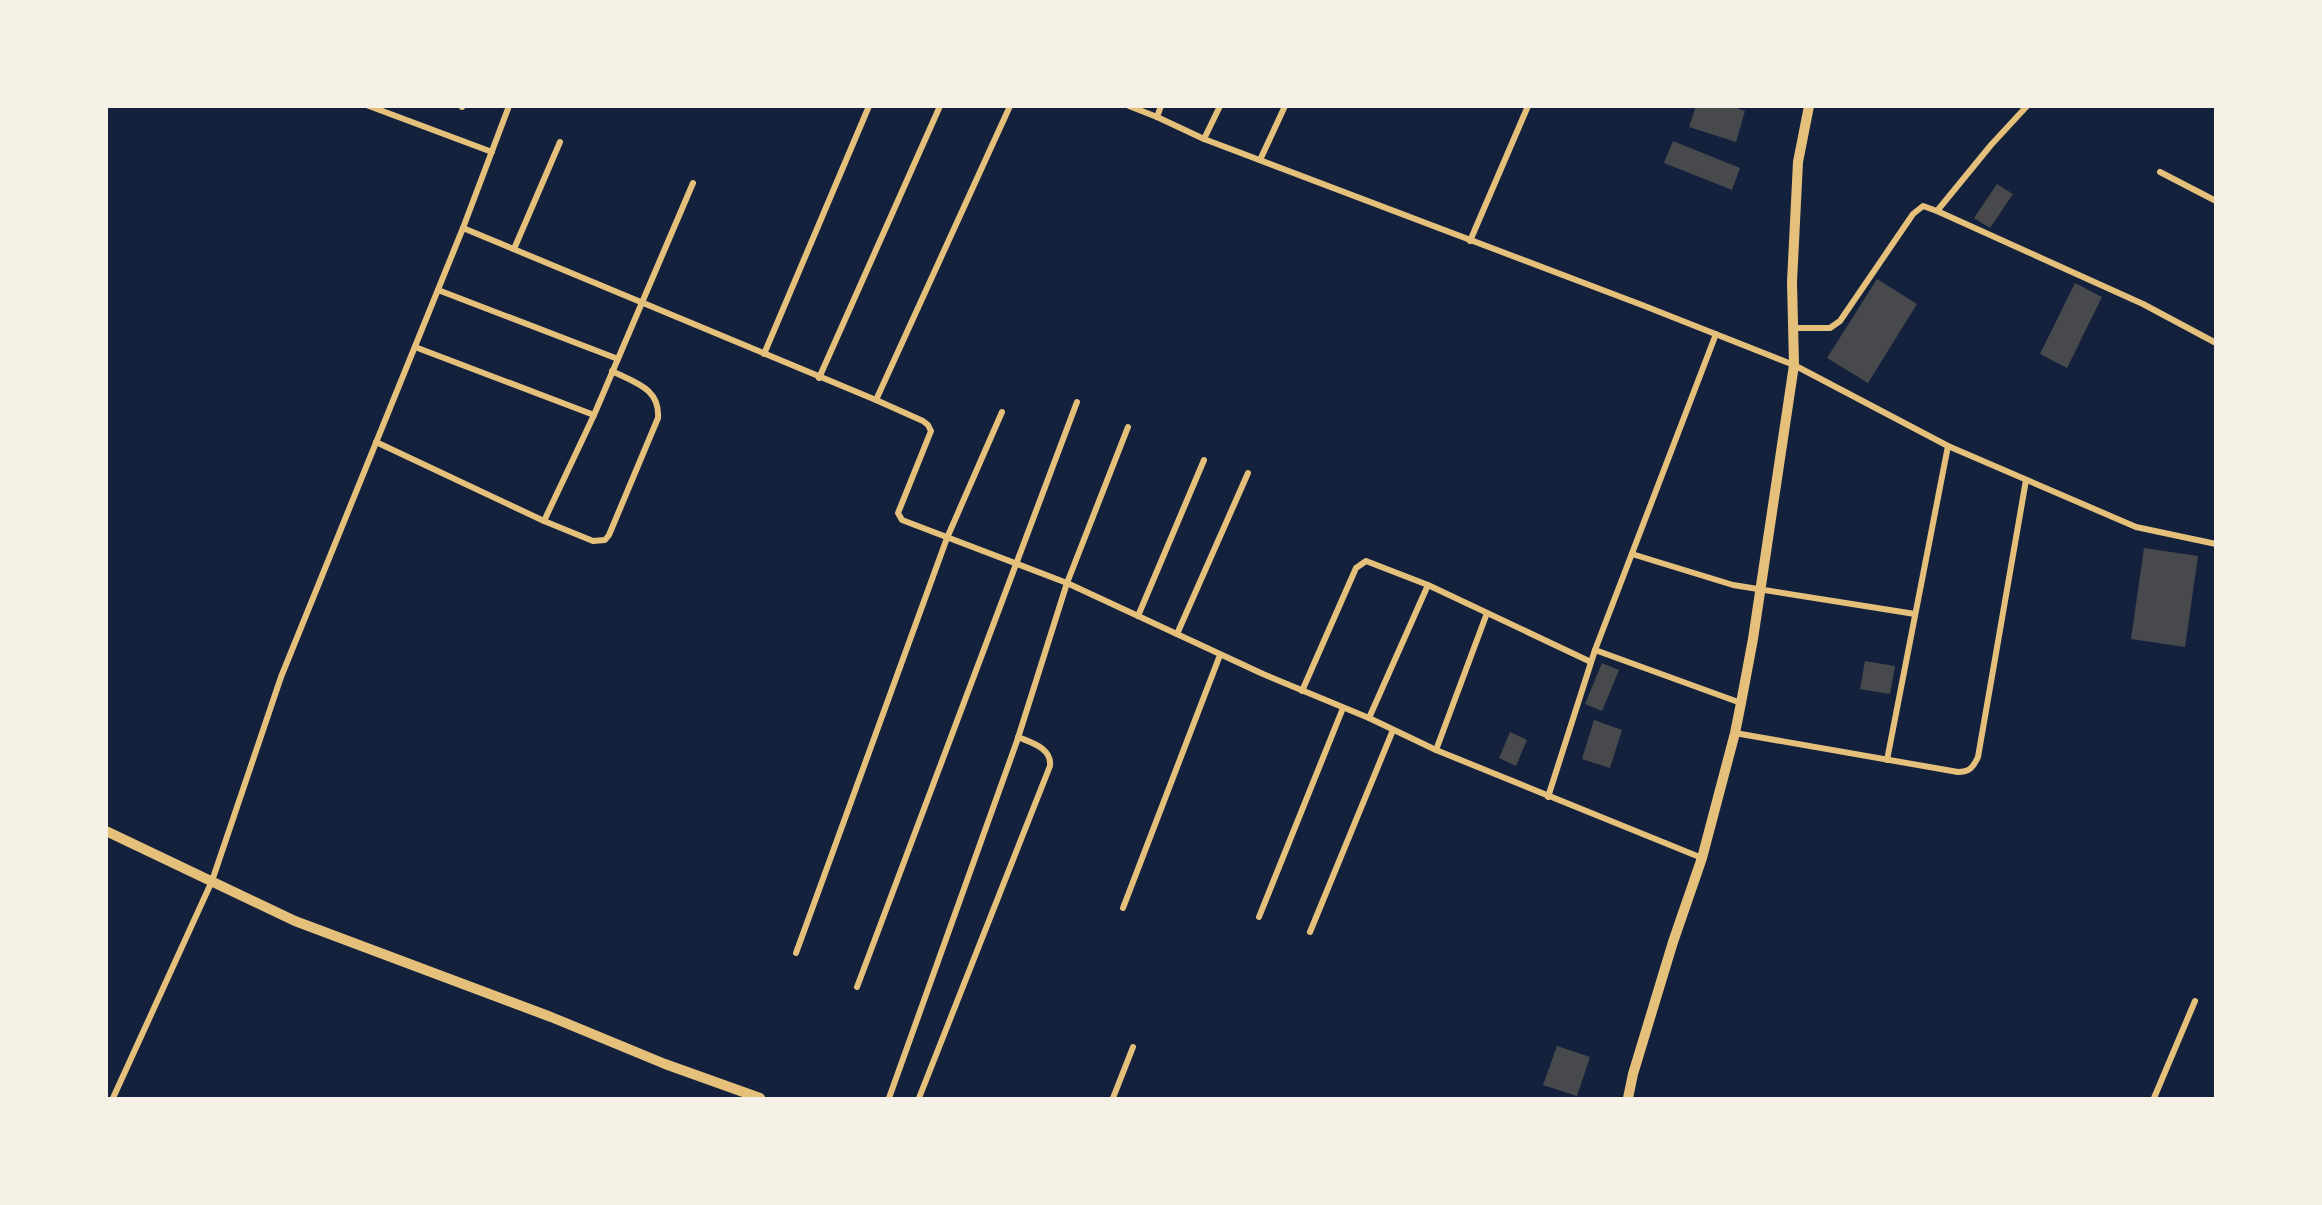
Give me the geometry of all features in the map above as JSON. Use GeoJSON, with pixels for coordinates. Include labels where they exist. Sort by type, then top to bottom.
{"type":"FeatureCollection","features":[{"type":"Feature","properties":{"kind":"street"},"geometry":{"type":"LineString","coordinates":[[369,106],[492,152]]}},
{"type":"Feature","properties":{"kind":"street"},"geometry":{"type":"LineString","coordinates":[[113,1098],[212,881],[281,677],[463,228],[509,106]]}},
{"type":"Feature","properties":{"kind":"street"},"geometry":{"type":"LineString","coordinates":[[764,354],[869,106]]}},
{"type":"Feature","properties":{"kind":"street"},"geometry":{"type":"LineString","coordinates":[[819,378],[940,106]]}},
{"type":"Feature","properties":{"kind":"street"},"geometry":{"type":"LineString","coordinates":[[876,400],[1010,106]]}},
{"type":"Feature","properties":{"kind":"street"},"geometry":{"type":"LineString","coordinates":[[1129,106],[1204,139],[1794,365],[1948,446],[2136,527],[2216,544]]}},
{"type":"Feature","properties":{"kind":"street"},"geometry":{"type":"LineString","coordinates":[[1157,117],[1161,106]]}},
{"type":"Feature","properties":{"kind":"street"},"geometry":{"type":"LineString","coordinates":[[1204,139],[1220,106]]}},
{"type":"Feature","properties":{"kind":"street"},"geometry":{"type":"LineString","coordinates":[[1260,160],[1285,106]]}},
{"type":"Feature","properties":{"kind":"street"},"geometry":{"type":"LineString","coordinates":[[1470,241],[1528,106]]}},
{"type":"Feature","properties":{"kind":"street"},"geometry":{"type":"LineString","coordinates":[[1628,1098],[1670,953],[1702,858],[1741,703],[1794,365],[1792,282],[1798,162],[1809,106]]}},
{"type":"Feature","properties":{"kind":"street"},"geometry":{"type":"LineString","coordinates":[[1936,211],[2027,106]]}},
{"type":"Feature","properties":{"kind":"street"},"geometry":{"type":"LineString","coordinates":[[514,249],[560,142]]}},
{"type":"Feature","properties":{"kind":"street"},"geometry":{"type":"LineString","coordinates":[[2160,172],[2216,201]]}},
{"type":"Feature","properties":{"kind":"street"},"geometry":{"type":"LineString","coordinates":[[544,522],[594,415],[693,183]]}},
{"type":"Feature","properties":{"kind":"street"},"geometry":{"type":"LineString","coordinates":[[1793,328],[1830,328],[1840,321],[1912,214],[1923,206],[2143,303],[2216,343]]}},
{"type":"Feature","properties":{"kind":"street"},"geometry":{"type":"LineString","coordinates":[[463,228],[876,400],[928,425],[931,431],[898,513],[902,520],[1067,583],[1220,655],[1369,718],[1436,750],[1702,858]]}},
{"type":"Feature","properties":{"kind":"street"},"geometry":{"type":"LineString","coordinates":[[438,290],[618,359]]}},
{"type":"Feature","properties":{"kind":"street"},"geometry":{"type":"LineString","coordinates":[[1548,797],[1595,650],[1716,334]]}},
{"type":"Feature","properties":{"kind":"street"},"geometry":{"type":"LineString","coordinates":[[415,347],[594,415]]}},
{"type":"Feature","properties":{"kind":"street"},"geometry":{"type":"LineString","coordinates":[[376,442],[544,522],[592,541],[606,540],[658,418],[659,408],[656,398],[648,390],[612,371]]}},
{"type":"Feature","properties":{"kind":"street"},"geometry":{"type":"LineString","coordinates":[[857,987],[1077,402]]}},
{"type":"Feature","properties":{"kind":"street"},"geometry":{"type":"LineString","coordinates":[[796,953],[947,538],[1002,412]]}},
{"type":"Feature","properties":{"kind":"street"},"geometry":{"type":"LineString","coordinates":[[889,1098],[1018,737],[1067,583],[1128,427]]}},
{"type":"Feature","properties":{"kind":"street"},"geometry":{"type":"LineString","coordinates":[[1887,760],[1948,446]]}},
{"type":"Feature","properties":{"kind":"street"},"geometry":{"type":"LineString","coordinates":[[1138,616],[1204,460]]}},
{"type":"Feature","properties":{"kind":"street"},"geometry":{"type":"LineString","coordinates":[[1177,634],[1248,473]]}},
{"type":"Feature","properties":{"kind":"street"},"geometry":{"type":"LineString","coordinates":[[1735,734],[1958,772],[1967,772],[1974,767],[1978,758],[2026,480]]}},
{"type":"Feature","properties":{"kind":"street"},"geometry":{"type":"LineString","coordinates":[[1632,554],[1733,585],[1915,614]]}},
{"type":"Feature","properties":{"kind":"street"},"geometry":{"type":"LineString","coordinates":[[1302,691],[1356,568],[1362,563],[1371,562],[1428,585],[1591,662]]}},
{"type":"Feature","properties":{"kind":"street"},"geometry":{"type":"LineString","coordinates":[[1369,718],[1428,585]]}},
{"type":"Feature","properties":{"kind":"street"},"geometry":{"type":"LineString","coordinates":[[1436,750],[1487,613]]}},
{"type":"Feature","properties":{"kind":"street"},"geometry":{"type":"LineString","coordinates":[[1595,650],[1741,703]]}},
{"type":"Feature","properties":{"kind":"street"},"geometry":{"type":"LineString","coordinates":[[1123,909],[1220,655]]}},
{"type":"Feature","properties":{"kind":"street"},"geometry":{"type":"LineString","coordinates":[[1258,917],[1343,708]]}},
{"type":"Feature","properties":{"kind":"street"},"geometry":{"type":"LineString","coordinates":[[1310,932],[1393,730]]}},
{"type":"Feature","properties":{"kind":"street"},"geometry":{"type":"LineString","coordinates":[[919,1098],[1050,766],[1049,754],[1043,748],[1018,737]]}},
{"type":"Feature","properties":{"kind":"street"},"geometry":{"type":"LineString","coordinates":[[106,831],[295,921],[551,1017],[665,1064],[760,1098]]}},
{"type":"Feature","properties":{"kind":"street"},"geometry":{"type":"LineString","coordinates":[[2154,1098],[2195,1001]]}},
{"type":"Feature","properties":{"kind":"street"},"geometry":{"type":"LineString","coordinates":[[1113,1098],[1133,1047]]}},
{"type":"Feature","properties":{"kind":"building"},"geometry":{"type":"Polygon","coordinates":[[[1696,106],[1731,106],[1745,111],[1736,142],[1689,127],[1696,106]]]}},
{"type":"Feature","properties":{"kind":"building"},"geometry":{"type":"Polygon","coordinates":[[[1673,141],[1740,168],[1732,190],[1664,163],[1673,141]]]}},
{"type":"Feature","properties":{"kind":"building"},"geometry":{"type":"Polygon","coordinates":[[[1997,184],[2013,194],[1990,228],[1974,218],[1997,184]]]}},
{"type":"Feature","properties":{"kind":"building"},"geometry":{"type":"Polygon","coordinates":[[[1877,279],[1917,304],[1868,383],[1827,358],[1877,279]]]}},
{"type":"Feature","properties":{"kind":"building"},"geometry":{"type":"Polygon","coordinates":[[[2075,283],[2102,297],[2067,368],[2040,354],[2075,283]]]}},
{"type":"Feature","properties":{"kind":"building"},"geometry":{"type":"Polygon","coordinates":[[[2144,548],[2198,556],[2185,647],[2131,639],[2144,548]]]}},
{"type":"Feature","properties":{"kind":"building"},"geometry":{"type":"Polygon","coordinates":[[[1865,661],[1895,666],[1890,694],[1860,689],[1865,661]]]}},
{"type":"Feature","properties":{"kind":"building"},"geometry":{"type":"Polygon","coordinates":[[[1602,663],[1619,670],[1602,711],[1585,704],[1602,663]]]}},
{"type":"Feature","properties":{"kind":"building"},"geometry":{"type":"Polygon","coordinates":[[[1594,720],[1622,730],[1610,768],[1582,759],[1594,720]]]}},
{"type":"Feature","properties":{"kind":"building"},"geometry":{"type":"Polygon","coordinates":[[[1510,732],[1527,740],[1516,766],[1499,758],[1510,732]]]}},
{"type":"Feature","properties":{"kind":"building"},"geometry":{"type":"Polygon","coordinates":[[[1557,1046],[1590,1057],[1577,1096],[1543,1085],[1557,1046]]]}}]}
